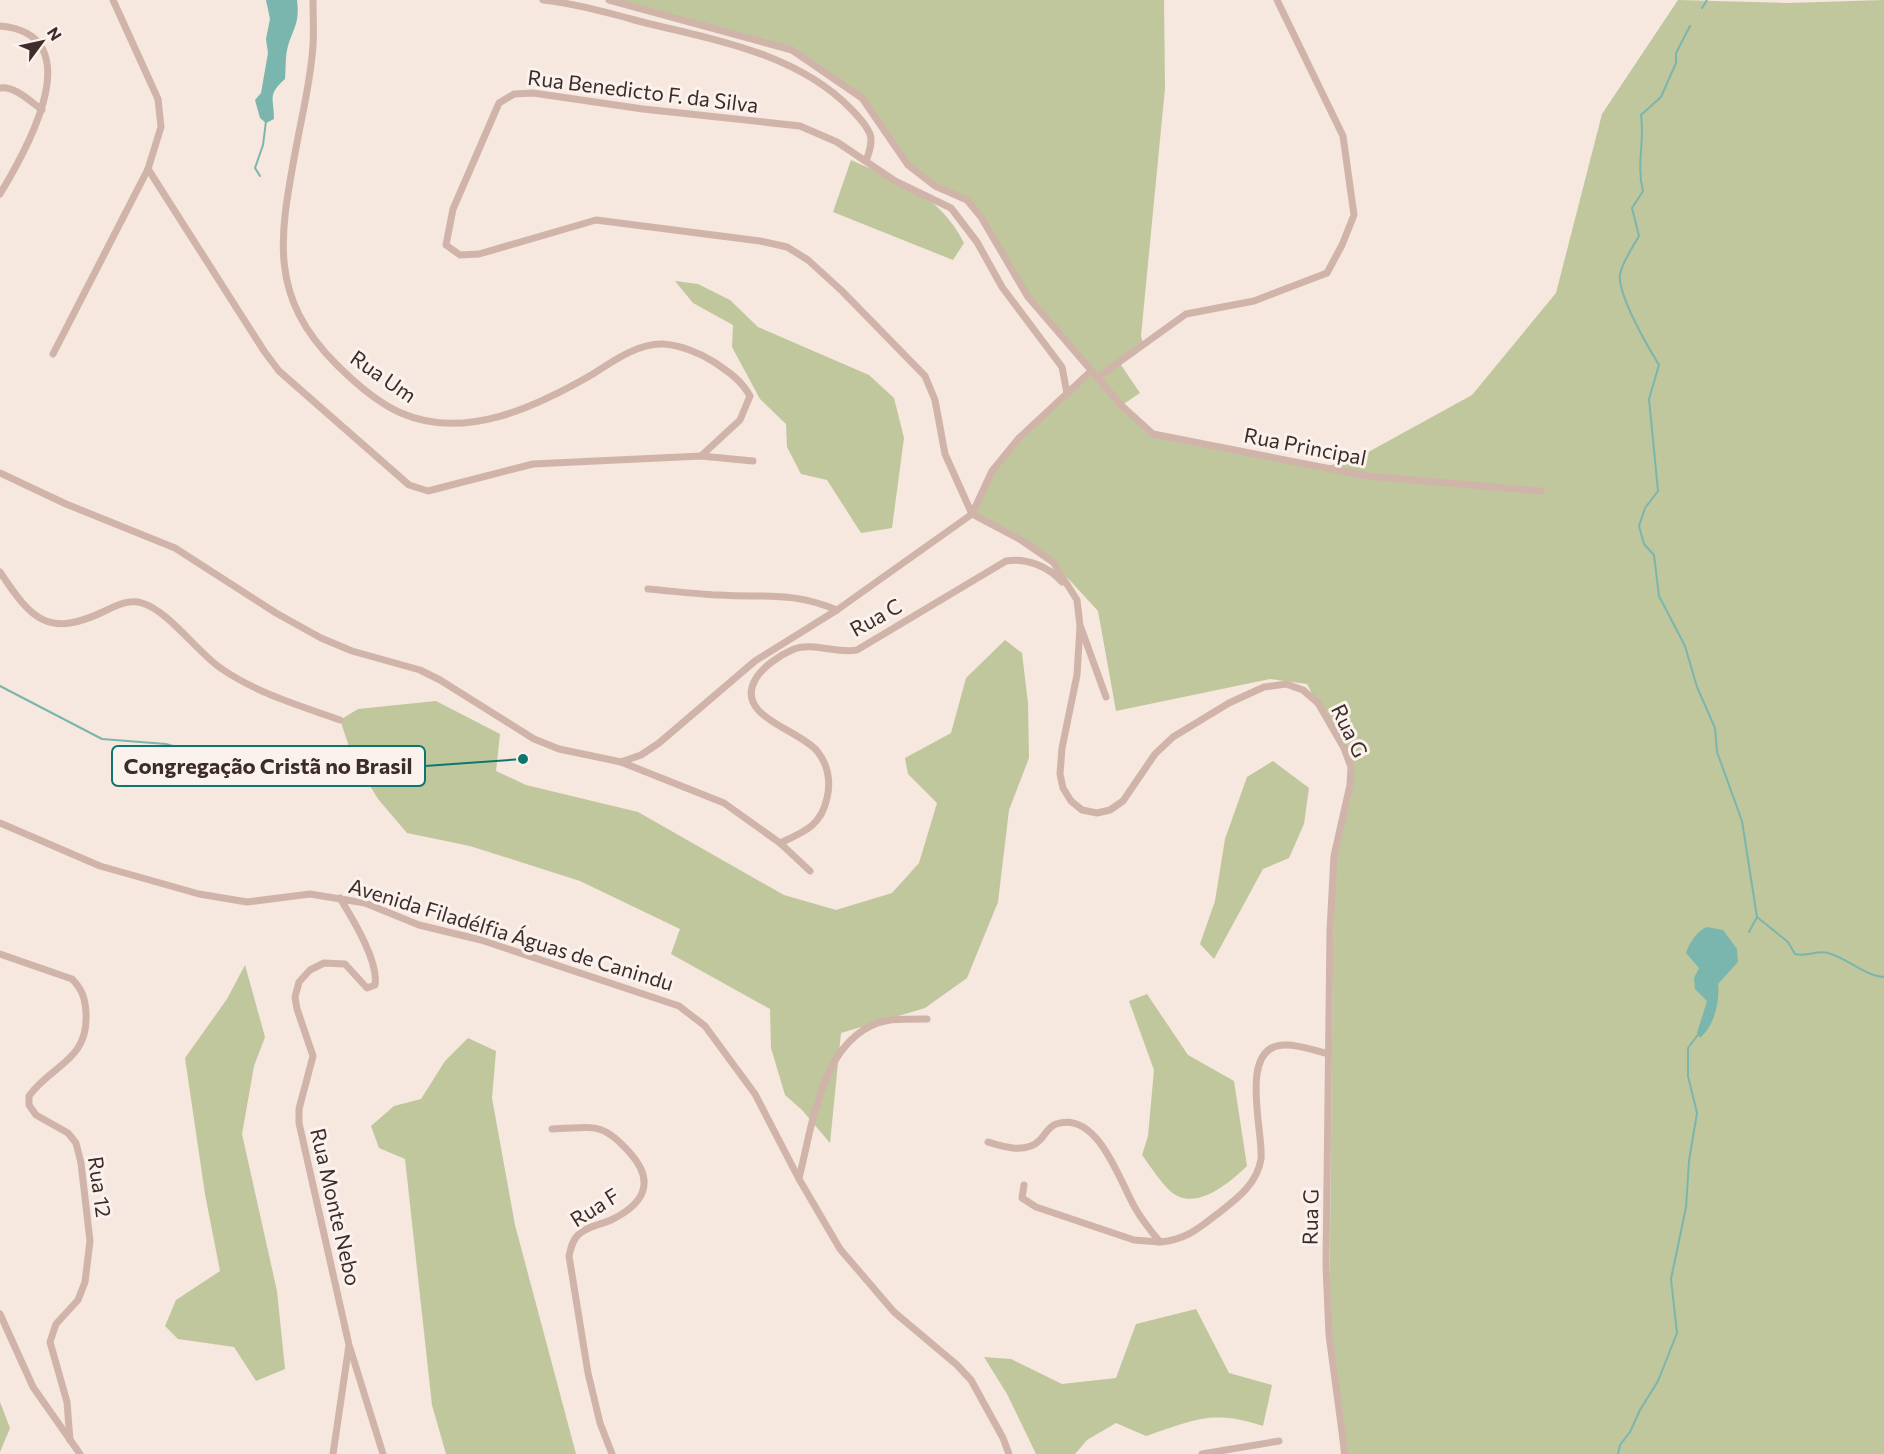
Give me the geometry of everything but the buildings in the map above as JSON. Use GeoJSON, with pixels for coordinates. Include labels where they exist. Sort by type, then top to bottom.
{"type":"FeatureCollection","features":[{"type":"Feature","properties":{"kind":"street"},"geometry":{"type":"LineString","coordinates":[[53,354],[148,169],[161,127],[158,99],[113,0]]}},
{"type":"Feature","properties":{"kind":"street","name":"Rua Um"},"geometry":{"type":"LineString","coordinates":[[314,0],[314,47],[284,205],[282,236],[283,267],[289,291],[322,350],[346,374],[398,412],[420,421],[464,425],[482,422],[536,403],[576,384],[629,352],[648,346],[663,344],[700,354],[743,384],[750,396],[740,420],[701,456]]}},
{"type":"Feature","properties":{"kind":"street"},"geometry":{"type":"LineString","coordinates":[[543,0],[593,9],[720,42],[765,55],[811,77],[838,96],[862,120],[871,135],[866,161]]}},
{"type":"Feature","properties":{"kind":"street","name":"Rua Principal"},"geometry":{"type":"LineString","coordinates":[[609,0],[792,50],[862,99],[908,165],[935,186],[967,200],[981,217],[1028,297],[1097,378],[1153,434],[1367,476],[1541,491]]}},
{"type":"Feature","properties":{"kind":"street"},"geometry":{"type":"LineString","coordinates":[[1097,378],[1186,314],[1254,301],[1327,273],[1342,245],[1354,216],[1343,136],[1277,0]]}},
{"type":"Feature","properties":{"kind":"street"},"geometry":{"type":"LineString","coordinates":[[0,26],[23,30],[34,37],[45,52],[49,72],[42,110],[0,194]]}},
{"type":"Feature","properties":{"kind":"street"},"geometry":{"type":"LineString","coordinates":[[0,88],[6,87],[20,94],[42,110]]}},
{"type":"Feature","properties":{"kind":"street","name":"Rua Benedicto F. da Silva"},"geometry":{"type":"LineString","coordinates":[[972,514],[945,454],[935,400],[925,376],[842,291],[808,260],[787,247],[760,241],[596,220],[479,254],[460,255],[446,245],[453,208],[499,103],[514,94],[533,93],[655,110],[800,126],[837,142],[895,181],[951,208],[977,242],[1002,287],[1062,367],[1067,393]]}},
{"type":"Feature","properties":{"kind":"street"},"geometry":{"type":"LineString","coordinates":[[148,169],[279,371],[410,485],[428,491],[533,464],[701,456],[753,461]]}},
{"type":"Feature","properties":{"kind":"street"},"geometry":{"type":"LineString","coordinates":[[621,762],[641,755],[659,743],[755,660],[837,610],[972,514],[992,471],[1019,438],[1091,371]]}},
{"type":"Feature","properties":{"kind":"street"},"geometry":{"type":"LineString","coordinates":[[0,473],[66,504],[175,548],[276,613],[321,638],[352,651],[420,670],[440,680],[534,740],[559,749],[621,762],[724,803],[780,843],[810,871]]}},
{"type":"Feature","properties":{"kind":"street","name":"Rua G"},"geometry":{"type":"LineString","coordinates":[[972,514],[1021,540],[1053,562],[1077,600],[1080,626],[1077,675],[1062,748],[1060,774],[1063,788],[1071,801],[1083,810],[1097,813],[1110,810],[1123,801],[1155,754],[1173,737],[1229,703],[1264,687],[1286,684],[1303,690],[1318,704],[1344,748],[1351,767],[1350,785],[1334,856],[1330,930],[1326,1266],[1329,1335],[1345,1454]]}},
{"type":"Feature","properties":{"kind":"street","name":"Rua C"},"geometry":{"type":"LineString","coordinates":[[780,843],[802,833],[821,819],[829,788],[827,769],[818,752],[806,740],[768,719],[756,708],[750,698],[750,689],[758,674],[778,657],[796,648],[845,652],[858,650],[1006,561],[1017,559],[1036,563],[1056,576],[1077,600]]}},
{"type":"Feature","properties":{"kind":"street"},"geometry":{"type":"LineString","coordinates":[[0,572],[28,612],[57,624],[74,624],[129,602],[141,603],[156,610],[196,649],[251,687],[340,720]]}},
{"type":"Feature","properties":{"kind":"street"},"geometry":{"type":"LineString","coordinates":[[648,589],[720,595],[781,595],[810,599],[837,610]]}},
{"type":"Feature","properties":{"kind":"street"},"geometry":{"type":"LineString","coordinates":[[1080,626],[1106,697]]}},
{"type":"Feature","properties":{"kind":"street","name":"Avenida Filadélfia Águas de Canindu"},"geometry":{"type":"LineString","coordinates":[[0,823],[100,866],[199,894],[247,902],[310,894],[365,903],[419,925],[481,940],[679,1006],[705,1026],[755,1094],[799,1179],[840,1249],[894,1312],[957,1365],[971,1380],[1003,1438],[1009,1454]]}},
{"type":"Feature","properties":{"kind":"street","name":"Rua Monte Nebo"},"geometry":{"type":"LineString","coordinates":[[333,1454],[349,1345],[299,1123],[298,1109],[314,1056],[295,997],[299,982],[310,970],[324,963],[336,961],[345,964],[367,988],[375,985],[374,970],[358,927],[340,898]]}},
{"type":"Feature","properties":{"kind":"street","name":"Rua 12"},"geometry":{"type":"LineString","coordinates":[[0,954],[72,979],[80,986],[85,999],[86,1017],[81,1044],[74,1057],[29,1096],[29,1105],[36,1115],[68,1133],[76,1143],[81,1163],[90,1241],[85,1281],[78,1300],[56,1324],[50,1342],[67,1402],[70,1440]]}},
{"type":"Feature","properties":{"kind":"street"},"geometry":{"type":"LineString","coordinates":[[799,1179],[832,1064],[846,1042],[867,1029],[888,1021],[927,1018]]}},
{"type":"Feature","properties":{"kind":"street"},"geometry":{"type":"LineString","coordinates":[[1024,1185],[1022,1198],[1036,1207],[1134,1240],[1160,1242],[1188,1236],[1237,1200],[1250,1184],[1261,1160],[1255,1095],[1262,1060],[1270,1050],[1282,1044],[1329,1054]]}},
{"type":"Feature","properties":{"kind":"street"},"geometry":{"type":"LineString","coordinates":[[987,1142],[1023,1149],[1040,1140],[1055,1125],[1064,1123],[1086,1130],[1107,1152],[1135,1209],[1160,1242]]}},
{"type":"Feature","properties":{"kind":"street","name":"Rua F"},"geometry":{"type":"LineString","coordinates":[[552,1129],[601,1128],[610,1132],[639,1163],[645,1176],[644,1190],[636,1202],[611,1220],[580,1234],[571,1246],[569,1256],[588,1373],[600,1423],[612,1454]]}},
{"type":"Feature","properties":{"kind":"street"},"geometry":{"type":"LineString","coordinates":[[0,1314],[33,1387],[80,1454]]}},
{"type":"Feature","properties":{"kind":"street"},"geometry":{"type":"LineString","coordinates":[[349,1345],[383,1454]]}},
{"type":"Feature","properties":{"kind":"street"},"geometry":{"type":"LineString","coordinates":[[1202,1454],[1279,1441]]}},
{"type":"Feature","properties":{"kind":"green space"},"geometry":{"type":"Polygon","coordinates":[[[609,0],[1164,0],[1165,88],[1141,336],[1143,343],[1119,362],[1140,393],[1122,405],[1153,434],[1320,467],[1352,461],[1472,395],[1556,293],[1602,114],[1678,0],[1787,3],[1884,0],[1884,1454],[1341,1454],[1329,1335],[1334,856],[1351,767],[1307,684],[1270,679],[1116,711],[1098,611],[1053,562],[972,514],[992,471],[1019,438],[1090,371],[1028,297],[967,200],[935,186],[908,165],[862,98],[792,50],[609,0]]]}},
{"type":"Feature","properties":{"kind":"green space"},"geometry":{"type":"Polygon","coordinates":[[[851,160],[916,191],[942,212],[964,243],[953,260],[833,212],[851,160]]]}},
{"type":"Feature","properties":{"kind":"green space"},"geometry":{"type":"Polygon","coordinates":[[[675,281],[698,284],[730,300],[758,327],[869,375],[894,398],[904,438],[892,528],[861,533],[827,480],[801,474],[787,447],[786,424],[760,399],[732,347],[733,325],[693,303],[675,281]]]}},
{"type":"Feature","properties":{"kind":"green space"},"geometry":{"type":"Polygon","coordinates":[[[1005,640],[1022,653],[1028,703],[1029,758],[1009,810],[998,902],[967,978],[925,1008],[841,1033],[830,1143],[802,1110],[785,1095],[771,1048],[770,1009],[671,954],[680,929],[580,881],[470,846],[407,833],[378,799],[353,758],[340,720],[358,709],[436,701],[500,734],[496,771],[526,785],[638,812],[784,895],[836,910],[892,893],[919,863],[937,803],[908,774],[905,758],[951,733],[966,678],[1005,640]]]}},
{"type":"Feature","properties":{"kind":"green space"},"geometry":{"type":"Polygon","coordinates":[[[1273,761],[1309,788],[1304,824],[1289,858],[1263,869],[1214,959],[1200,944],[1215,901],[1225,839],[1247,777],[1273,761]]]}},
{"type":"Feature","properties":{"kind":"green space"},"geometry":{"type":"Polygon","coordinates":[[[245,965],[265,1037],[254,1066],[242,1134],[277,1291],[285,1369],[256,1381],[234,1347],[178,1339],[165,1326],[176,1300],[220,1271],[205,1194],[185,1058],[227,999],[245,965]]]}},
{"type":"Feature","properties":{"kind":"green space"},"geometry":{"type":"Polygon","coordinates":[[[1147,994],[1188,1055],[1234,1081],[1247,1166],[1221,1187],[1200,1197],[1189,1199],[1179,1197],[1169,1190],[1142,1155],[1148,1136],[1154,1070],[1129,1001],[1147,994]]]}},
{"type":"Feature","properties":{"kind":"green space"},"geometry":{"type":"Polygon","coordinates":[[[468,1038],[496,1051],[492,1098],[515,1225],[576,1454],[446,1454],[432,1405],[405,1159],[379,1148],[371,1126],[394,1106],[421,1099],[445,1061],[468,1038]]]}},
{"type":"Feature","properties":{"kind":"green space"},"geometry":{"type":"Polygon","coordinates":[[[1196,1309],[1229,1373],[1272,1385],[1263,1426],[1216,1417],[1190,1421],[1146,1436],[1116,1423],[1087,1440],[1075,1454],[1036,1454],[1007,1394],[984,1357],[1011,1359],[1062,1384],[1116,1378],[1136,1324],[1196,1309]]]}},
{"type":"Feature","properties":{"kind":"green space"},"geometry":{"type":"Polygon","coordinates":[[[0,1402],[10,1428],[0,1452],[0,1402]]]}},
{"type":"Feature","properties":{"kind":"water"},"geometry":{"type":"Polygon","coordinates":[[[266,0],[297,0],[298,14],[287,50],[285,79],[274,93],[274,119],[266,123],[260,118],[255,100],[261,93],[268,53],[266,39],[270,19],[266,0]]]}},
{"type":"Feature","properties":{"kind":"water"},"geometry":{"type":"Polygon","coordinates":[[[1707,927],[1723,930],[1737,949],[1738,962],[1718,984],[1715,1013],[1709,1027],[1700,1038],[1697,1033],[1707,1001],[1695,989],[1694,978],[1699,968],[1686,953],[1694,938],[1707,927]]]}},
{"type":"Feature","properties":{"kind":"waterway"},"geometry":{"type":"LineString","coordinates":[[1702,8],[1707,0]]}},
{"type":"Feature","properties":{"kind":"waterway"},"geometry":{"type":"LineString","coordinates":[[1690,26],[1676,53],[1676,63],[1661,97],[1641,115],[1640,171],[1643,191],[1632,208],[1639,236],[1623,264],[1620,283],[1634,320],[1659,365],[1649,399],[1658,491],[1645,508],[1639,526],[1644,544],[1654,555],[1659,596],[1685,646],[1697,687],[1715,728],[1717,752],[1742,821],[1757,917],[1749,932]]}},
{"type":"Feature","properties":{"kind":"waterway"},"geometry":{"type":"LineString","coordinates":[[260,176],[255,168],[263,145],[266,121]]}},
{"type":"Feature","properties":{"kind":"waterway"},"geometry":{"type":"LineString","coordinates":[[0,686],[102,739],[166,744],[200,754],[248,786]]}},
{"type":"Feature","properties":{"kind":"waterway"},"geometry":{"type":"LineString","coordinates":[[1757,917],[1788,942],[1795,954],[1828,953],[1870,974],[1884,977]]}},
{"type":"Feature","properties":{"kind":"waterway"},"geometry":{"type":"LineString","coordinates":[[1618,1454],[1620,1445],[1630,1432],[1640,1410],[1658,1381],[1677,1333],[1671,1279],[1686,1207],[1689,1161],[1697,1113],[1688,1076],[1688,1048],[1700,1032]]}},
{"type":"Feature","properties":{"kind":"place","name":"Congregação Cristã no Brasil"},"geometry":{"type":"Point","coordinates":[523,759]}}]}
